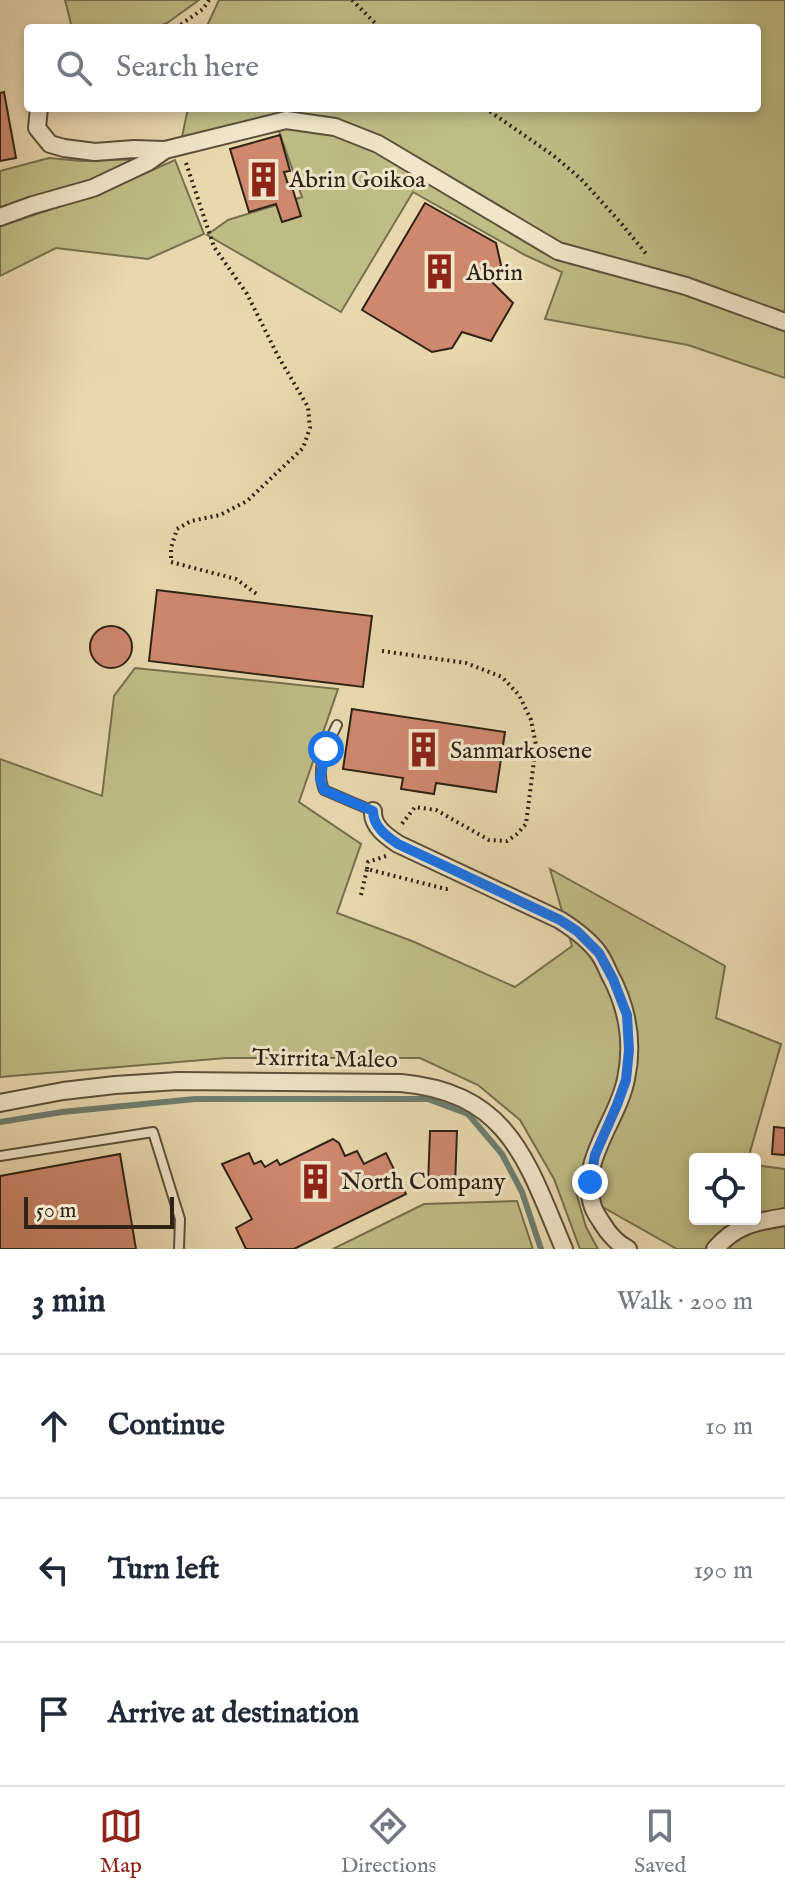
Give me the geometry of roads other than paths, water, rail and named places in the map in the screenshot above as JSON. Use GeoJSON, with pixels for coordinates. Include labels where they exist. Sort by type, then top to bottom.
{"type":"FeatureCollection","features":[{"type":"Feature","properties":{"kind":"street"},"geometry":{"type":"LineString","coordinates":[[39,112],[37,128],[50,144],[95,152],[173,148],[286,120],[335,127],[378,144],[558,251],[686,286],[785,322]]}},
{"type":"Feature","properties":{"kind":"street"},"geometry":{"type":"LineString","coordinates":[[0,217],[93,188],[173,148]]}},
{"type":"Feature","properties":{"kind":"street"},"geometry":{"type":"LineString","coordinates":[[373,811],[373,818],[387,836],[411,851],[547,914],[577,931],[599,953],[627,1015],[629,1050],[626,1080],[595,1155],[590,1182],[593,1207],[606,1229],[628,1249]]}},
{"type":"Feature","properties":{"kind":"street","name":"Txirrita Maleo"},"geometry":{"type":"LineString","coordinates":[[0,1103],[63,1091],[178,1081],[421,1084],[459,1097],[488,1115],[509,1135],[524,1157],[564,1249]]}},
{"type":"Feature","properties":{"kind":"street"},"geometry":{"type":"LineString","coordinates":[[715,1249],[738,1229],[785,1217]]}},
{"type":"Feature","properties":{"kind":"lane"},"geometry":{"type":"LineString","coordinates":[[337,725],[326,749],[320,779],[324,790],[373,811]]}},
{"type":"Feature","properties":{"kind":"lane"},"geometry":{"type":"LineString","coordinates":[[0,1156],[153,1132],[180,1219],[179,1249]]}},
{"type":"Feature","properties":{"kind":"waterway"},"geometry":{"type":"LineString","coordinates":[[0,1122],[62,1112],[195,1099],[428,1099],[468,1114],[502,1154],[522,1192],[541,1249]]}},
{"type":"Feature","properties":{"kind":"place","name":"Abrin Goikoa"},"geometry":{"type":"Point","coordinates":[263,179]}},
{"type":"Feature","properties":{"kind":"place","name":"Abrin"},"geometry":{"type":"Point","coordinates":[440,272]}},
{"type":"Feature","properties":{"kind":"place","name":"Sanmarkosene"},"geometry":{"type":"Point","coordinates":[424,750]}},
{"type":"Feature","properties":{"kind":"place","name":"North Company"},"geometry":{"type":"Point","coordinates":[315,1181]}}]}
